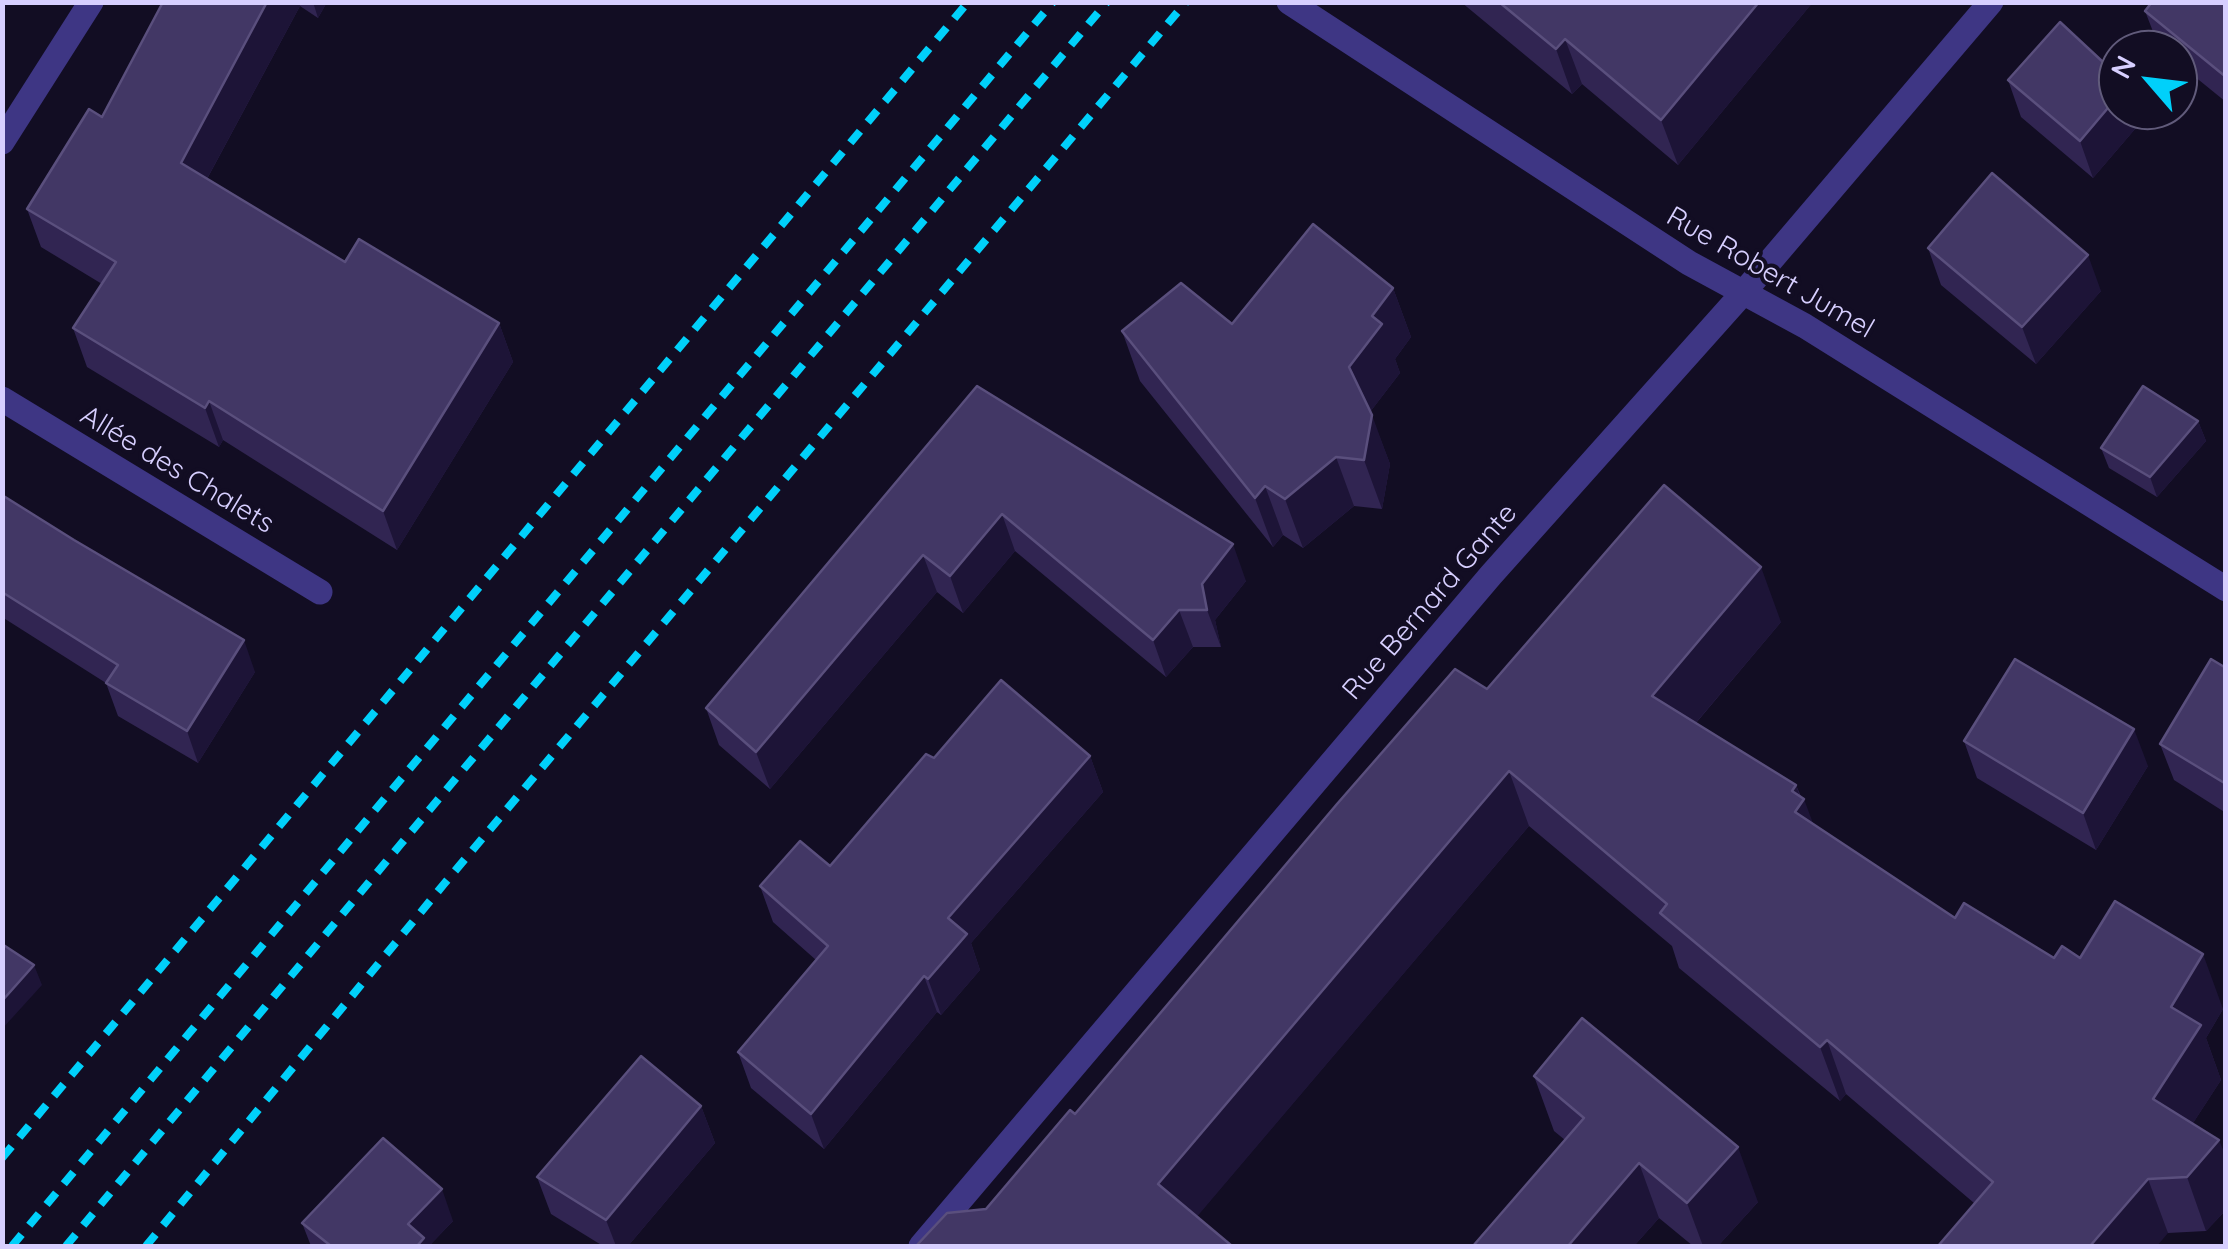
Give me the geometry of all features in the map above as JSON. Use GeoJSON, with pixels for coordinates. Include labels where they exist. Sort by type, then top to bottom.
{"type":"FeatureCollection","features":[{"type":"Feature","properties":{"kind":"street"},"geometry":{"type":"LineString","coordinates":[[2,142],[90,2]]}},
{"type":"Feature","properties":{"kind":"street","name":"Rue Robert Jumel"},"geometry":{"type":"LineString","coordinates":[[1289,2],[1689,263],[1805,326],[2226,588]]}},
{"type":"Feature","properties":{"kind":"street","name":"Rue Bernard Gante"},"geometry":{"type":"LineString","coordinates":[[922,1246],[1491,575],[1743,293],[1991,2]]}},
{"type":"Feature","properties":{"kind":"street","name":"Allée des Chalets"},"geometry":{"type":"LineString","coordinates":[[2,399],[320,592]]}},
{"type":"Feature","properties":{"kind":"building"},"geometry":{"type":"Polygon","coordinates":[[[163,2],[267,2],[181,163],[345,262],[359,239],[499,323],[383,511],[209,401],[205,408],[73,328],[116,262],[27,209],[89,109],[102,117],[163,2]]]}},
{"type":"Feature","properties":{"kind":"building"},"geometry":{"type":"Polygon","coordinates":[[[1499,2],[1759,2],[1661,120],[1565,39],[1556,49],[1499,2]]]}},
{"type":"Feature","properties":{"kind":"building"},"geometry":{"type":"Polygon","coordinates":[[[2152,2],[2226,2],[2226,77],[2198,54],[2198,30],[2168,30],[2145,11],[2152,2]]]}},
{"type":"Feature","properties":{"kind":"building"},"geometry":{"type":"Polygon","coordinates":[[[2060,22],[2098,57],[2098,120],[2080,141],[2008,80],[2060,22]]]}},
{"type":"Feature","properties":{"kind":"building"},"geometry":{"type":"Polygon","coordinates":[[[1992,173],[2088,255],[2022,327],[1928,248],[1992,173]]]}},
{"type":"Feature","properties":{"kind":"building"},"geometry":{"type":"Polygon","coordinates":[[[1313,224],[1393,288],[1372,316],[1382,324],[1349,367],[1372,415],[1364,460],[1336,457],[1285,499],[1265,486],[1255,498],[1122,331],[1181,283],[1232,324],[1313,224]]]}},
{"type":"Feature","properties":{"kind":"building"},"geometry":{"type":"Polygon","coordinates":[[[977,386],[1233,544],[1202,584],[1207,610],[1179,610],[1153,640],[1002,514],[950,576],[923,555],[756,752],[706,708],[977,386]]]}},
{"type":"Feature","properties":{"kind":"building"},"geometry":{"type":"Polygon","coordinates":[[[2143,386],[2198,421],[2150,477],[2101,448],[2143,386]]]}},
{"type":"Feature","properties":{"kind":"building"},"geometry":{"type":"Polygon","coordinates":[[[1664,485],[1761,567],[1652,696],[1796,785],[1792,791],[1804,799],[1795,812],[1955,918],[1964,903],[2054,958],[2062,946],[2080,958],[2115,901],[2203,954],[2171,1007],[2201,1025],[2153,1099],[2219,1140],[2187,1177],[2148,1179],[2090,1246],[1938,1246],[1993,1182],[1827,1040],[1820,1047],[1660,913],[1667,904],[1509,771],[1158,1184],[1232,1246],[916,1246],[947,1213],[986,1209],[1070,1110],[1075,1114],[1455,669],[1487,689],[1664,485]]]}},
{"type":"Feature","properties":{"kind":"building"},"geometry":{"type":"Polygon","coordinates":[[[2,495],[244,640],[187,731],[106,683],[118,665],[2,592],[2,495]]]}},
{"type":"Feature","properties":{"kind":"building"},"geometry":{"type":"Polygon","coordinates":[[[2015,659],[2134,729],[2083,813],[1964,741],[2015,659]]]}},
{"type":"Feature","properties":{"kind":"building"},"geometry":{"type":"Polygon","coordinates":[[[2211,659],[2226,668],[2226,784],[2160,744],[2211,659]]]}},
{"type":"Feature","properties":{"kind":"building"},"geometry":{"type":"Polygon","coordinates":[[[1001,680],[1090,756],[948,918],[967,934],[928,979],[924,976],[811,1114],[738,1052],[828,946],[760,886],[800,841],[830,866],[926,754],[934,758],[1001,680]]]}},
{"type":"Feature","properties":{"kind":"building"},"geometry":{"type":"Polygon","coordinates":[[[2,944],[34,965],[2,1001],[2,944]]]}},
{"type":"Feature","properties":{"kind":"building"},"geometry":{"type":"Polygon","coordinates":[[[1582,1018],[1738,1147],[1687,1203],[1639,1163],[1568,1246],[1473,1246],[1584,1118],[1534,1076],[1582,1018]]]}},
{"type":"Feature","properties":{"kind":"building"},"geometry":{"type":"Polygon","coordinates":[[[641,1056],[701,1106],[606,1220],[537,1177],[641,1056]]]}},
{"type":"Feature","properties":{"kind":"building"},"geometry":{"type":"Polygon","coordinates":[[[383,1138],[442,1189],[408,1224],[424,1238],[417,1246],[331,1246],[302,1223],[383,1138]]]}},
{"type":"Feature","properties":{"kind":"railway"},"geometry":{"type":"LineString","coordinates":[[2,1158],[968,2]]}},
{"type":"Feature","properties":{"kind":"railway"},"geometry":{"type":"LineString","coordinates":[[12,1246],[1053,2]]}},
{"type":"Feature","properties":{"kind":"railway"},"geometry":{"type":"LineString","coordinates":[[66,1246],[1107,2]]}},
{"type":"Feature","properties":{"kind":"railway"},"geometry":{"type":"LineString","coordinates":[[146,1246],[444,884],[1186,2]]}}]}
